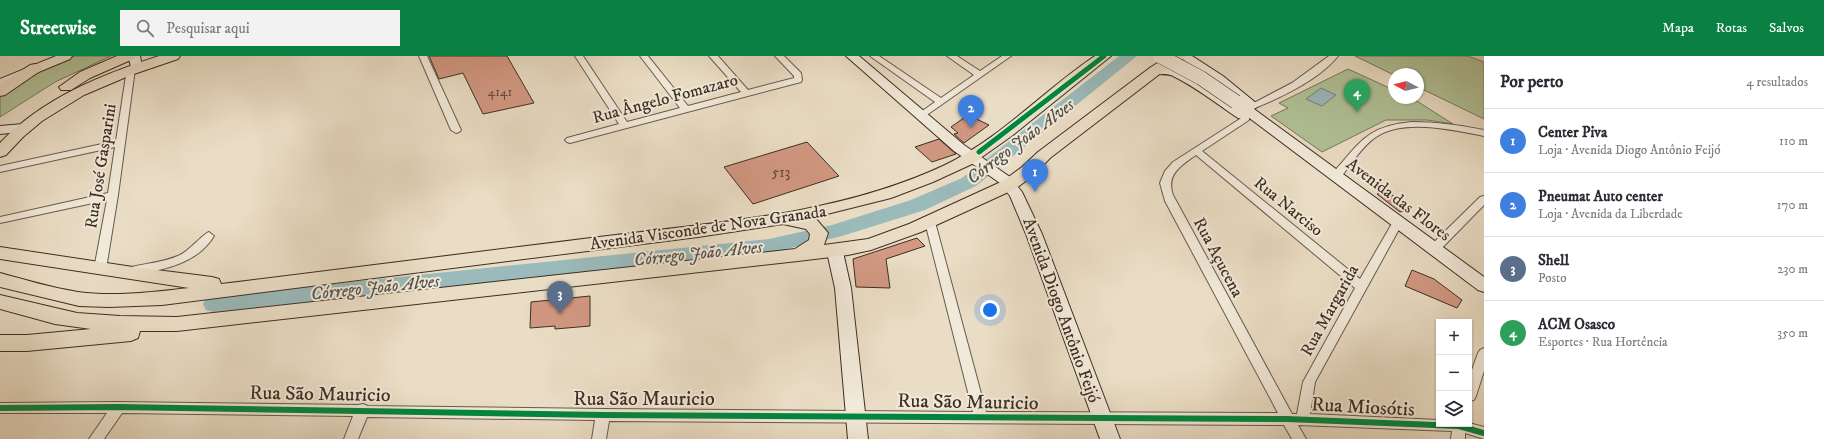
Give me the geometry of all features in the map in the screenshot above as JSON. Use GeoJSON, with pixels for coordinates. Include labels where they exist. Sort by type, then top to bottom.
{"type":"FeatureCollection","features":[{"type":"Feature","properties":{"kind":"main road"},"geometry":{"type":"LineString","coordinates":[[0,84],[66,56]]}},
{"type":"Feature","properties":{"kind":"main road"},"geometry":{"type":"LineString","coordinates":[[1,131],[46,98],[79,79],[132,62],[173,56]]}},
{"type":"Feature","properties":{"kind":"main road"},"geometry":{"type":"LineString","coordinates":[[852,56],[921,116],[1007,183]]}},
{"type":"Feature","properties":{"kind":"main road","name":"Avenida Visconde de Nova Granada"},"geometry":{"type":"LineString","coordinates":[[0,280],[63,296],[90,300],[121,301],[162,298],[788,221],[877,197],[978,161],[1102,56]]}},
{"type":"Feature","properties":{"kind":"main road"},"geometry":{"type":"LineString","coordinates":[[0,343],[27,343],[129,333],[177,324],[493,287],[801,253],[836,252],[871,244],[930,222],[1028,171],[1044,155],[1158,63],[1179,56]]}},
{"type":"Feature","properties":{"kind":"main road","name":"Avenida das Flores"},"geometry":{"type":"LineString","coordinates":[[1184,56],[1219,79],[1273,136],[1292,143]]}},
{"type":"Feature","properties":{"kind":"main road"},"geometry":{"type":"LineString","coordinates":[[0,152],[24,128],[66,100],[132,62]]}},
{"type":"Feature","properties":{"kind":"main road","name":"Avenida das Flores"},"geometry":{"type":"LineString","coordinates":[[1158,63],[1249,112]]}},
{"type":"Feature","properties":{"kind":"main road","name":"Avenida das Flores"},"geometry":{"type":"LineString","coordinates":[[1158,63],[1200,78],[1236,102],[1484,286]]}},
{"type":"Feature","properties":{"kind":"main road"},"geometry":{"type":"LineString","coordinates":[[1187,78],[1179,68],[1186,66],[1195,67],[1219,79]]}},
{"type":"Feature","properties":{"kind":"main road"},"geometry":{"type":"LineString","coordinates":[[0,92],[35,68]]}},
{"type":"Feature","properties":{"kind":"main road"},"geometry":{"type":"LineString","coordinates":[[1,131],[24,128]]}},
{"type":"Feature","properties":{"kind":"main road","name":"Avenida Diogo Antônio Feijó"},"geometry":{"type":"LineString","coordinates":[[1007,183],[1020,200],[1034,234],[1110,439]]}},
{"type":"Feature","properties":{"kind":"main road"},"geometry":{"type":"LineString","coordinates":[[788,221],[811,224],[818,231],[819,237],[817,243],[801,253]]}},
{"type":"Feature","properties":{"kind":"main road"},"geometry":{"type":"LineString","coordinates":[[836,252],[843,288],[858,439]]}},
{"type":"Feature","properties":{"kind":"main road"},"geometry":{"type":"LineString","coordinates":[[0,253],[100,269],[241,288]]}},
{"type":"Feature","properties":{"kind":"main road"},"geometry":{"type":"LineString","coordinates":[[0,270],[18,264],[57,262]]}},
{"type":"Feature","properties":{"kind":"main road"},"geometry":{"type":"LineString","coordinates":[[5,303],[62,318],[84,321],[129,324],[177,324]]}},
{"type":"Feature","properties":{"kind":"main road"},"geometry":{"type":"LineString","coordinates":[[0,351],[27,343]]}},
{"type":"Feature","properties":{"kind":"street"},"geometry":{"type":"LineString","coordinates":[[423,56],[456,130]]}},
{"type":"Feature","properties":{"kind":"street"},"geometry":{"type":"LineString","coordinates":[[579,56],[625,126]]}},
{"type":"Feature","properties":{"kind":"street"},"geometry":{"type":"LineString","coordinates":[[644,56],[685,109]]}},
{"type":"Feature","properties":{"kind":"street"},"geometry":{"type":"LineString","coordinates":[[712,56],[746,93]]}},
{"type":"Feature","properties":{"kind":"street","name":"Rua Ângelo Fomazaro"},"geometry":{"type":"LineString","coordinates":[[570,140],[798,80],[799,77],[779,56]]}},
{"type":"Feature","properties":{"kind":"street"},"geometry":{"type":"LineString","coordinates":[[874,56],[940,102]]}},
{"type":"Feature","properties":{"kind":"street"},"geometry":{"type":"LineString","coordinates":[[951,56],[980,74]]}},
{"type":"Feature","properties":{"kind":"street"},"geometry":{"type":"LineString","coordinates":[[921,116],[1007,56]]}},
{"type":"Feature","properties":{"kind":"street","name":"Rua Açucena"},"geometry":{"type":"LineString","coordinates":[[1299,439],[1167,195],[1165,188],[1167,173],[1176,164],[1249,112],[1300,81],[1334,56]]}},
{"type":"Feature","properties":{"kind":"street","name":"Rua José Gasparini"},"geometry":{"type":"LineString","coordinates":[[100,269],[113,195],[132,62]]}},
{"type":"Feature","properties":{"kind":"street"},"geometry":{"type":"LineString","coordinates":[[1336,176],[1373,135],[1386,129],[1400,126],[1425,125],[1484,133]]}},
{"type":"Feature","properties":{"kind":"street"},"geometry":{"type":"LineString","coordinates":[[0,169],[121,143]]}},
{"type":"Feature","properties":{"kind":"street","name":"Rua Narciso"},"geometry":{"type":"LineString","coordinates":[[1196,151],[1362,286]]}},
{"type":"Feature","properties":{"kind":"street"},"geometry":{"type":"LineString","coordinates":[[0,220],[113,195]]}},
{"type":"Feature","properties":{"kind":"street"},"geometry":{"type":"LineString","coordinates":[[1434,249],[1484,198]]}},
{"type":"Feature","properties":{"kind":"street"},"geometry":{"type":"LineString","coordinates":[[930,222],[981,417]]}},
{"type":"Feature","properties":{"kind":"street","name":"Rua Margarida"},"geometry":{"type":"LineString","coordinates":[[1303,419],[1309,382],[1398,222]]}},
{"type":"Feature","properties":{"kind":"street"},"geometry":{"type":"LineString","coordinates":[[122,272],[151,268],[174,262],[197,250],[209,236]]}},
{"type":"Feature","properties":{"kind":"street"},"geometry":{"type":"LineString","coordinates":[[1471,391],[1484,353]]}},
{"type":"Feature","properties":{"kind":"street"},"geometry":{"type":"LineString","coordinates":[[96,439],[118,407]]}},
{"type":"Feature","properties":{"kind":"street","name":"Rua São Mauricio"},"geometry":{"type":"LineString","coordinates":[[0,408],[118,407],[603,414],[1287,419]]}},
{"type":"Feature","properties":{"kind":"street"},"geometry":{"type":"LineString","coordinates":[[351,439],[363,410]]}},
{"type":"Feature","properties":{"kind":"street"},"geometry":{"type":"LineString","coordinates":[[599,439],[603,414]]}},
{"type":"Feature","properties":{"kind":"street","name":"Rua Miosótis"},"geometry":{"type":"LineString","coordinates":[[1287,419],[1459,430],[1484,433]]}},
{"type":"Feature","properties":{"kind":"green space"},"geometry":{"type":"Polygon","coordinates":[[[75,56],[111,56],[55,82],[0,117],[0,96],[8,89],[36,72],[75,56]]]}},
{"type":"Feature","properties":{"kind":"green space"},"geometry":{"type":"Polygon","coordinates":[[[1355,56],[1468,56],[1484,62],[1484,119],[1424,90],[1424,68],[1388,68],[1388,72],[1355,56]]]}},
{"type":"Feature","properties":{"kind":"green space"},"geometry":{"type":"Polygon","coordinates":[[[1348,69],[1388,87],[1388,104],[1421,104],[1453,124],[1427,120],[1386,120],[1322,152],[1271,116],[1288,108],[1279,103],[1348,69]]]}},
{"type":"Feature","properties":{"kind":"water"},"geometry":{"type":"Polygon","coordinates":[[[1321,88],[1336,95],[1322,106],[1306,99],[1321,88]]]}},
{"type":"Feature","properties":{"kind":"building"},"geometry":{"type":"Polygon","coordinates":[[[429,56],[507,56],[534,103],[483,114],[463,73],[439,79],[429,56]]]}},
{"type":"Feature","properties":{"kind":"building"},"geometry":{"type":"Polygon","coordinates":[[[968,115],[989,125],[964,143],[954,134],[958,133],[951,127],[968,115]]]}},
{"type":"Feature","properties":{"kind":"building"},"geometry":{"type":"Polygon","coordinates":[[[939,139],[956,154],[932,162],[915,147],[939,139]]]}},
{"type":"Feature","properties":{"kind":"building"},"geometry":{"type":"Polygon","coordinates":[[[807,142],[839,176],[753,204],[724,167],[807,142]]]}},
{"type":"Feature","properties":{"kind":"building"},"geometry":{"type":"Polygon","coordinates":[[[1388,192],[1412,209],[1400,212],[1377,194],[1388,192]]]}},
{"type":"Feature","properties":{"kind":"building"},"geometry":{"type":"Polygon","coordinates":[[[917,238],[925,246],[886,259],[890,288],[856,287],[853,259],[917,238]]]}},
{"type":"Feature","properties":{"kind":"building"},"geometry":{"type":"Polygon","coordinates":[[[1412,270],[1434,279],[1462,300],[1457,308],[1405,286],[1412,270]]]}},
{"type":"Feature","properties":{"kind":"building"},"geometry":{"type":"Polygon","coordinates":[[[590,296],[590,326],[555,329],[555,326],[530,328],[531,302],[590,296]]]}},
{"type":"Feature","properties":{"kind":"waterway","name":"Córrego João Alves"},"geometry":{"type":"LineString","coordinates":[[214,304],[769,246],[835,231],[918,205],[969,182],[1129,56]]}},
{"type":"Feature","properties":{"kind":"cycle path"},"geometry":{"type":"LineString","coordinates":[[979,152],[1104,56]]}},
{"type":"Feature","properties":{"kind":"cycle path"},"geometry":{"type":"LineString","coordinates":[[0,408],[118,407],[603,415],[1287,419],[1459,426],[1484,433]]}},
{"type":"Feature","properties":{"kind":"place","name":"ACM Osasco"},"geometry":{"type":"Point","coordinates":[1357,112]}},
{"type":"Feature","properties":{"kind":"place","name":"Pneumat Auto center"},"geometry":{"type":"Point","coordinates":[971,128]}},
{"type":"Feature","properties":{"kind":"place","name":"Center Piva"},"geometry":{"type":"Point","coordinates":[1035,192]}},
{"type":"Feature","properties":{"kind":"place","name":"Shell"},"geometry":{"type":"Point","coordinates":[560,314]}}]}
